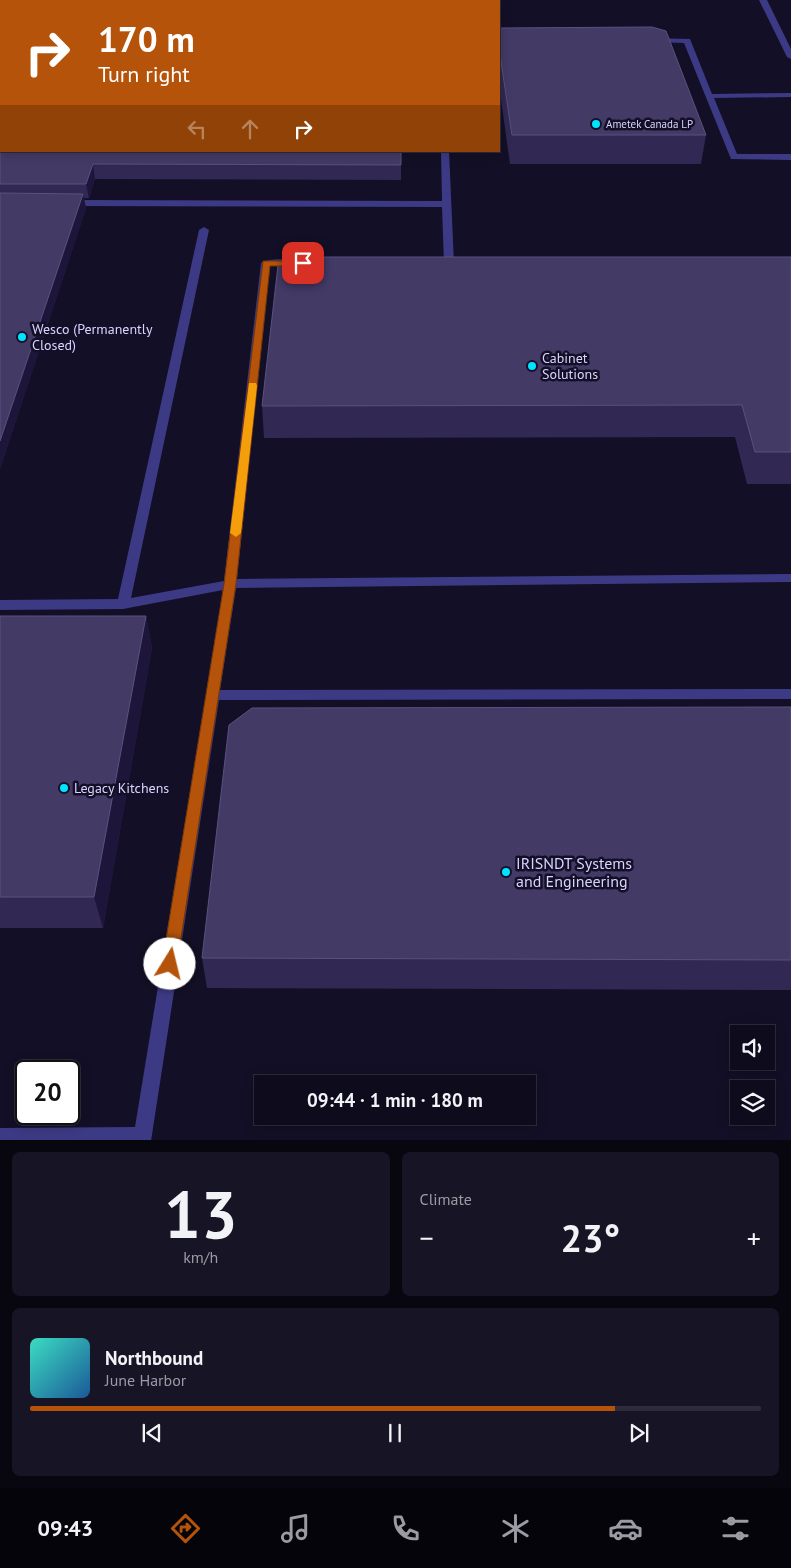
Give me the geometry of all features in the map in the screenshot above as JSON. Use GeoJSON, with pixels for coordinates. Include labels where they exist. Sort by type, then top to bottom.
{"type":"FeatureCollection","features":[{"type":"Feature","properties":{"kind":"street"},"geometry":{"type":"LineString","coordinates":[[762,0],[791,57]]}},
{"type":"Feature","properties":{"kind":"street"},"geometry":{"type":"LineString","coordinates":[[647,40],[687,41],[734,157],[791,157]]}},
{"type":"Feature","properties":{"kind":"street"},"geometry":{"type":"LineString","coordinates":[[709,96],[791,95]]}},
{"type":"Feature","properties":{"kind":"street"},"geometry":{"type":"LineString","coordinates":[[445,152],[449,264]]}},
{"type":"Feature","properties":{"kind":"street"},"geometry":{"type":"LineString","coordinates":[[59,203],[448,204]]}},
{"type":"Feature","properties":{"kind":"street"},"geometry":{"type":"LineString","coordinates":[[123,604],[204,230]]}},
{"type":"Feature","properties":{"kind":"street"},"geometry":{"type":"LineString","coordinates":[[0,1137],[142,1138],[230,584],[266,263],[305,263]]}},
{"type":"Feature","properties":{"kind":"street"},"geometry":{"type":"LineString","coordinates":[[0,605],[123,604],[230,584],[791,578]]}},
{"type":"Feature","properties":{"kind":"street"},"geometry":{"type":"LineString","coordinates":[[212,695],[791,694]]}},
{"type":"Feature","properties":{"kind":"building","name":"Ametek Canada LP"},"geometry":{"type":"Polygon","coordinates":[[[652,27],[666,31],[706,135],[512,135],[500,55],[500,28],[652,27]]]}},
{"type":"Feature","properties":{"kind":"building"},"geometry":{"type":"Polygon","coordinates":[[[0,152],[401,152],[401,165],[93,164],[86,184],[0,184],[0,152]]]}},
{"type":"Feature","properties":{"kind":"building","name":"Wesco (Permanently Closed)"},"geometry":{"type":"Polygon","coordinates":[[[0,193],[83,194],[0,441],[0,193]]]}},
{"type":"Feature","properties":{"kind":"building","name":"Cabinet Solutions"},"geometry":{"type":"Polygon","coordinates":[[[295,257],[791,257],[791,452],[755,452],[742,405],[262,406],[278,265],[295,257]]]}},
{"type":"Feature","properties":{"kind":"building","name":"Legacy Kitchens"},"geometry":{"type":"Polygon","coordinates":[[[0,616],[146,616],[94,897],[0,897],[0,616]]]}},
{"type":"Feature","properties":{"kind":"building","name":"IRISNDT Systems and Engineering"},"geometry":{"type":"Polygon","coordinates":[[[791,707],[791,960],[202,958],[229,725],[252,708],[791,707]]]}},
{"type":"Feature","properties":{"kind":"slow traffic"},"geometry":{"type":"LineString","coordinates":[[236,533],[252,386]]}},
{"type":"Feature","properties":{"kind":"place","name":"Ametek Canada LP"},"geometry":{"type":"Point","coordinates":[596,124]}},
{"type":"Feature","properties":{"kind":"place","name":"Wesco (Permanently Closed)"},"geometry":{"type":"Point","coordinates":[22,337]}},
{"type":"Feature","properties":{"kind":"place","name":"Cabinet Solutions"},"geometry":{"type":"Point","coordinates":[532,366]}},
{"type":"Feature","properties":{"kind":"place","name":"Legacy Kitchens"},"geometry":{"type":"Point","coordinates":[64,788]}},
{"type":"Feature","properties":{"kind":"place","name":"IRISNDT Systems and Engineering"},"geometry":{"type":"Point","coordinates":[506,872]}},
{"type":"Feature","properties":{"kind":"route"},"geometry":{"type":"LineString","coordinates":[[170,964],[230,584],[266,263],[303,263]]}}]}
